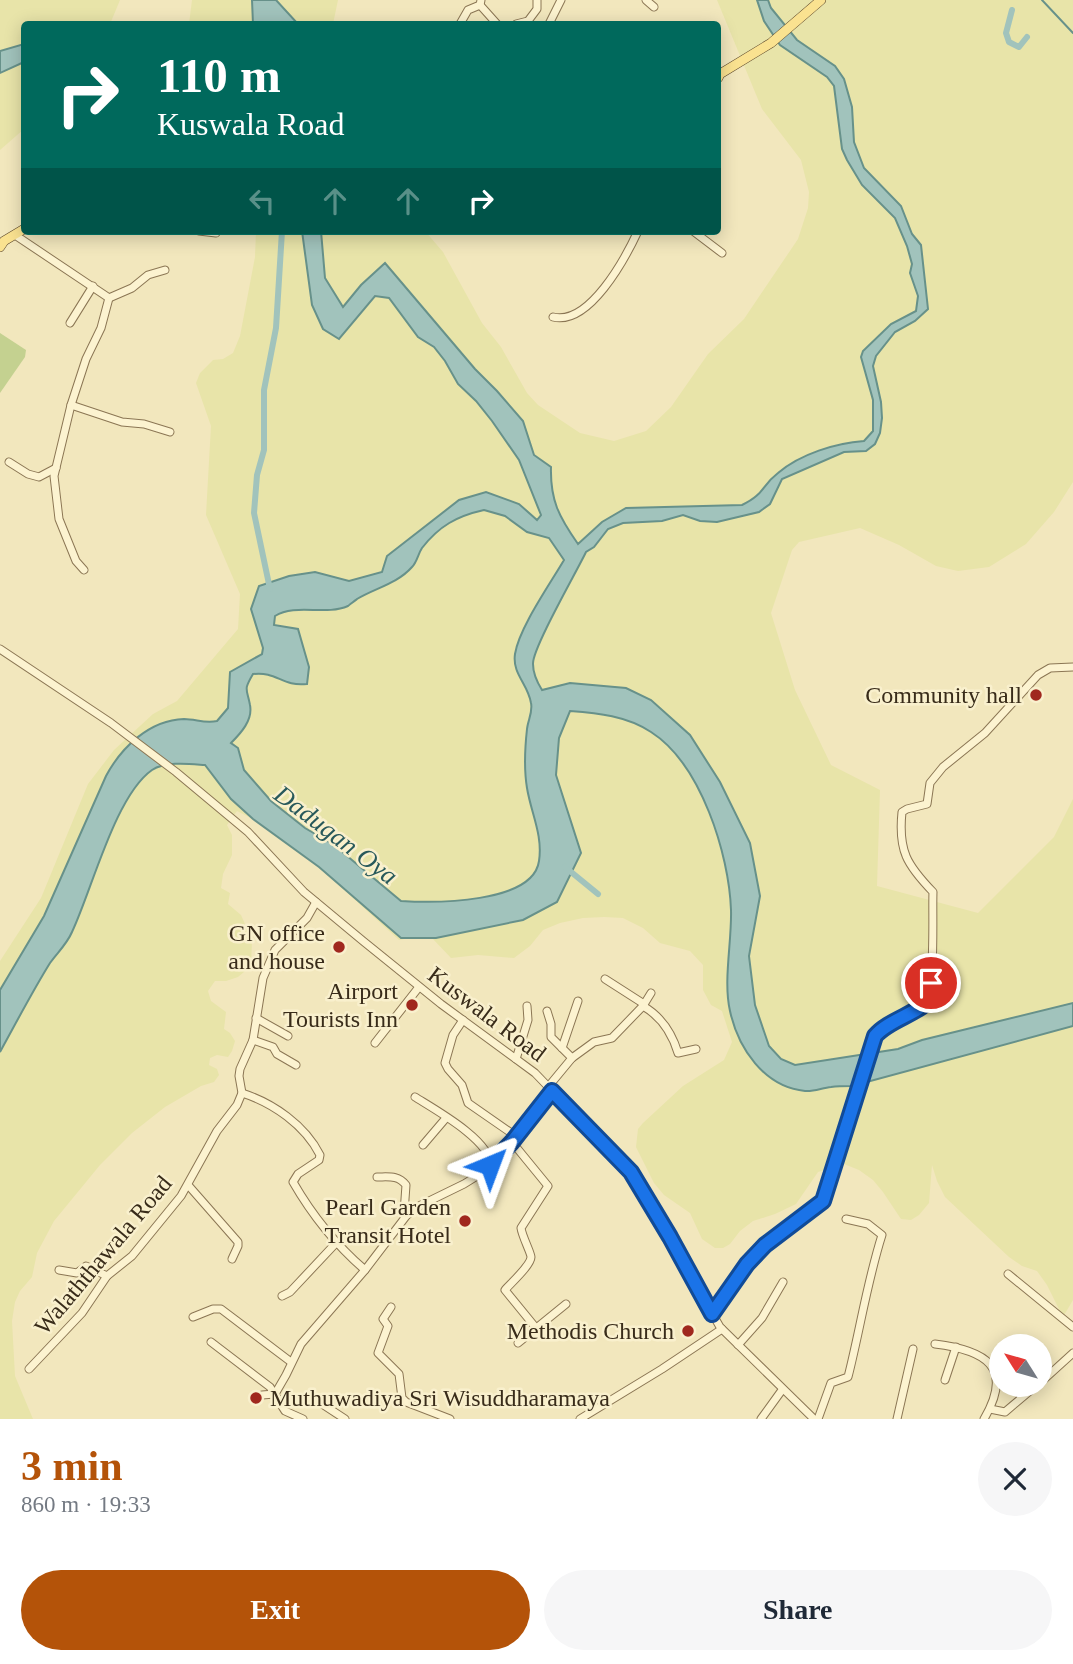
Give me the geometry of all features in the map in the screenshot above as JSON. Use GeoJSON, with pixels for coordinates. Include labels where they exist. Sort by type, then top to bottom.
{"type":"FeatureCollection","features":[{"type":"Feature","properties":{"kind":"main road"},"geometry":{"type":"LineString","coordinates":[[721,73],[771,43],[821,0]]}},
{"type":"Feature","properties":{"kind":"main road"},"geometry":{"type":"LineString","coordinates":[[0,247],[4,241],[21,231]]}},
{"type":"Feature","properties":{"kind":"street"},"geometry":{"type":"LineString","coordinates":[[527,21],[537,9],[537,0]]}},
{"type":"Feature","properties":{"kind":"street"},"geometry":{"type":"LineString","coordinates":[[550,21],[561,0]]}},
{"type":"Feature","properties":{"kind":"street"},"geometry":{"type":"LineString","coordinates":[[646,0],[654,7]]}},
{"type":"Feature","properties":{"kind":"street"},"geometry":{"type":"LineString","coordinates":[[462,21],[468,10],[480,2],[495,21]]}},
{"type":"Feature","properties":{"kind":"street"},"geometry":{"type":"LineString","coordinates":[[15,235],[109,298]]}},
{"type":"Feature","properties":{"kind":"street"},"geometry":{"type":"LineString","coordinates":[[553,317],[563,319],[577,314],[592,301],[615,272],[636,235]]}},
{"type":"Feature","properties":{"kind":"street"},"geometry":{"type":"LineString","coordinates":[[698,235],[722,253]]}},
{"type":"Feature","properties":{"kind":"street"},"geometry":{"type":"LineString","coordinates":[[109,298],[132,288],[148,275],[165,270]]}},
{"type":"Feature","properties":{"kind":"street"},"geometry":{"type":"LineString","coordinates":[[69,323],[93,286]]}},
{"type":"Feature","properties":{"kind":"street"},"geometry":{"type":"LineString","coordinates":[[84,570],[76,561],[58,519],[56,468],[71,405],[86,359],[101,327],[109,298]]}},
{"type":"Feature","properties":{"kind":"street"},"geometry":{"type":"LineString","coordinates":[[71,405],[122,422],[144,424],[170,432]]}},
{"type":"Feature","properties":{"kind":"street"},"geometry":{"type":"LineString","coordinates":[[9,462],[28,474],[40,477],[56,468]]}},
{"type":"Feature","properties":{"kind":"street","name":"Kuswala Road"},"geometry":{"type":"LineString","coordinates":[[0,649],[111,723],[176,772],[248,832],[284,872],[317,902],[419,987],[535,1073],[631,1172],[722,1329],[782,1390],[816,1419]]}},
{"type":"Feature","properties":{"kind":"street"},"geometry":{"type":"LineString","coordinates":[[712,1314],[747,1264],[765,1245],[823,1201],[875,1036],[890,1022],[922,1006],[929,999],[933,892],[911,869],[903,853],[902,812],[927,804],[930,783],[943,767],[993,726],[1038,675],[1050,668],[1073,667]]}},
{"type":"Feature","properties":{"kind":"street","name":"Walaththawala Road"},"geometry":{"type":"LineString","coordinates":[[29,1369],[82,1313],[107,1276],[132,1256],[188,1185],[217,1131],[237,1105],[242,1093],[240,1069],[253,1040],[263,978],[275,950],[307,918],[317,902]]}},
{"type":"Feature","properties":{"kind":"street"},"geometry":{"type":"LineString","coordinates":[[605,979],[651,1011],[672,1034],[678,1054],[696,1049]]}},
{"type":"Feature","properties":{"kind":"street"},"geometry":{"type":"LineString","coordinates":[[375,1043],[419,987]]}},
{"type":"Feature","properties":{"kind":"street"},"geometry":{"type":"LineString","coordinates":[[275,1394],[300,1344],[365,1270],[407,1215],[464,1184],[490,1165],[515,1140],[572,1058],[594,1042],[612,1038],[651,993]]}},
{"type":"Feature","properties":{"kind":"street"},"geometry":{"type":"LineString","coordinates":[[562,1048],[578,1001]]}},
{"type":"Feature","properties":{"kind":"street"},"geometry":{"type":"LineString","coordinates":[[516,1059],[528,1020],[527,1006]]}},
{"type":"Feature","properties":{"kind":"street"},"geometry":{"type":"LineString","coordinates":[[547,1012],[551,1037],[572,1058]]}},
{"type":"Feature","properties":{"kind":"street"},"geometry":{"type":"LineString","coordinates":[[256,1018],[288,1036]]}},
{"type":"Feature","properties":{"kind":"street"},"geometry":{"type":"LineString","coordinates":[[463,1020],[453,1035],[445,1063],[448,1069],[462,1085],[468,1103],[515,1140],[548,1186],[521,1228],[523,1241],[530,1252],[529,1263],[505,1290],[536,1328]]}},
{"type":"Feature","properties":{"kind":"street"},"geometry":{"type":"LineString","coordinates":[[253,1040],[273,1047],[277,1054],[296,1065]]}},
{"type":"Feature","properties":{"kind":"street"},"geometry":{"type":"LineString","coordinates":[[242,1093],[275,1109],[303,1130],[315,1145],[320,1155],[319,1160],[298,1174],[293,1182],[303,1201],[336,1243],[365,1270]]}},
{"type":"Feature","properties":{"kind":"street"},"geometry":{"type":"LineString","coordinates":[[415,1097],[484,1146],[491,1159],[490,1165]]}},
{"type":"Feature","properties":{"kind":"street"},"geometry":{"type":"LineString","coordinates":[[423,1145],[446,1118]]}},
{"type":"Feature","properties":{"kind":"street"},"geometry":{"type":"LineString","coordinates":[[377,1177],[394,1177],[405,1185],[404,1213],[407,1215]]}},
{"type":"Feature","properties":{"kind":"street"},"geometry":{"type":"LineString","coordinates":[[188,1185],[238,1242],[239,1246],[232,1259]]}},
{"type":"Feature","properties":{"kind":"street"},"geometry":{"type":"LineString","coordinates":[[816,1419],[831,1383],[848,1377],[872,1267],[882,1236],[868,1224],[846,1219]]}},
{"type":"Feature","properties":{"kind":"street"},"geometry":{"type":"LineString","coordinates":[[282,1296],[290,1292],[336,1243]]}},
{"type":"Feature","properties":{"kind":"street"},"geometry":{"type":"LineString","coordinates":[[60,1270],[77,1273],[85,1262],[107,1276]]}},
{"type":"Feature","properties":{"kind":"street"},"geometry":{"type":"LineString","coordinates":[[1008,1274],[1073,1327]]}},
{"type":"Feature","properties":{"kind":"street"},"geometry":{"type":"LineString","coordinates":[[738,1345],[762,1318],[783,1282]]}},
{"type":"Feature","properties":{"kind":"street"},"geometry":{"type":"LineString","coordinates":[[518,1343],[566,1304]]}},
{"type":"Feature","properties":{"kind":"street"},"geometry":{"type":"LineString","coordinates":[[391,1307],[383,1319],[388,1326],[378,1353],[399,1374],[402,1398],[406,1402],[450,1419]]}},
{"type":"Feature","properties":{"kind":"street"},"geometry":{"type":"LineString","coordinates":[[193,1317],[213,1309],[221,1309],[291,1362]]}},
{"type":"Feature","properties":{"kind":"street"},"geometry":{"type":"LineString","coordinates":[[580,1419],[722,1329]]}},
{"type":"Feature","properties":{"kind":"street"},"geometry":{"type":"LineString","coordinates":[[211,1342],[270,1387],[285,1411],[303,1419]]}},
{"type":"Feature","properties":{"kind":"street"},"geometry":{"type":"LineString","coordinates":[[935,1344],[956,1347],[981,1356],[997,1374],[990,1409],[984,1419]]}},
{"type":"Feature","properties":{"kind":"street"},"geometry":{"type":"LineString","coordinates":[[944,1380],[956,1347]]}},
{"type":"Feature","properties":{"kind":"street"},"geometry":{"type":"LineString","coordinates":[[897,1419],[913,1349]]}},
{"type":"Feature","properties":{"kind":"street"},"geometry":{"type":"LineString","coordinates":[[1052,1372],[1073,1353]]}},
{"type":"Feature","properties":{"kind":"street"},"geometry":{"type":"LineString","coordinates":[[761,1419],[782,1390]]}},
{"type":"Feature","properties":{"kind":"street"},"geometry":{"type":"LineString","coordinates":[[262,1395],[275,1394]]}},
{"type":"Feature","properties":{"kind":"street"},"geometry":{"type":"LineString","coordinates":[[990,1409],[1005,1412],[1023,1397]]}},
{"type":"Feature","properties":{"kind":"street"},"geometry":{"type":"LineString","coordinates":[[316,1400],[345,1419]]}},
{"type":"Feature","properties":{"kind":"street"},"geometry":{"type":"LineString","coordinates":[[280,1419],[285,1411]]}},
{"type":"Feature","properties":{"kind":"shaded area"},"geometry":{"type":"Polygon","coordinates":[[[0,0],[120,0],[111,21],[21,21],[21,132],[0,150],[0,0]]]}},
{"type":"Feature","properties":{"kind":"shaded area"},"geometry":{"type":"Polygon","coordinates":[[[192,0],[338,0],[334,21],[189,21],[192,0]]]}},
{"type":"Feature","properties":{"kind":"shaded area"},"geometry":{"type":"Polygon","coordinates":[[[717,0],[1073,0],[1073,482],[1054,512],[1026,544],[989,567],[958,571],[936,566],[899,545],[860,528],[799,542],[792,550],[771,613],[795,690],[831,765],[880,790],[877,886],[978,913],[1054,837],[1073,799],[1073,1300],[1063,1317],[1037,1271],[1022,1266],[1009,1257],[945,1197],[932,1165],[929,1203],[911,1220],[901,1219],[873,1180],[844,1164],[818,1172],[796,1204],[753,1221],[740,1231],[730,1244],[715,1248],[702,1239],[690,1213],[664,1195],[654,1183],[636,1147],[638,1129],[643,1123],[683,1086],[724,1060],[732,1042],[722,1011],[711,1005],[703,990],[703,965],[690,951],[660,943],[643,928],[623,918],[604,917],[583,918],[543,930],[530,946],[514,958],[478,955],[451,958],[432,938],[399,940],[319,867],[253,819],[237,811],[227,825],[232,835],[232,855],[223,874],[221,888],[230,893],[228,904],[241,915],[252,940],[251,966],[238,977],[215,981],[208,991],[211,1001],[226,1012],[224,1029],[235,1041],[232,1051],[228,1057],[217,1055],[210,1058],[209,1065],[217,1069],[219,1075],[214,1082],[201,1086],[165,1107],[132,1133],[100,1165],[54,1221],[37,1253],[32,1277],[15,1302],[12,1321],[15,1376],[33,1419],[0,1419],[0,961],[41,898],[88,784],[114,750],[153,714],[177,701],[238,629],[240,594],[206,515],[211,426],[196,383],[200,373],[213,360],[223,359],[233,353],[240,336],[255,257],[256,235],[428,235],[443,252],[482,323],[501,347],[527,393],[538,405],[580,433],[614,441],[646,431],[671,407],[708,354],[744,319],[798,239],[808,208],[809,192],[801,160],[762,109],[717,0]]]}},
{"type":"Feature","properties":{"kind":"green space"},"geometry":{"type":"Polygon","coordinates":[[[0,333],[26,350],[25,357],[0,393],[0,333]]]}},
{"type":"Feature","properties":{"kind":"water"},"geometry":{"type":"Polygon","coordinates":[[[252,0],[276,0],[295,21],[253,21],[252,0]]]}},
{"type":"Feature","properties":{"kind":"water"},"geometry":{"type":"Polygon","coordinates":[[[757,0],[768,0],[771,8],[797,40],[835,66],[844,79],[852,107],[854,142],[864,168],[901,206],[912,234],[921,245],[928,309],[915,321],[895,332],[876,356],[873,366],[881,402],[880,433],[875,444],[866,451],[844,452],[782,479],[770,504],[759,512],[717,522],[700,521],[683,515],[662,521],[623,523],[608,529],[594,547],[586,552],[556,610],[535,656],[535,675],[542,690],[570,683],[626,688],[651,700],[690,735],[720,782],[750,843],[760,896],[749,956],[755,1005],[769,1046],[781,1059],[795,1065],[898,1049],[922,1040],[1073,1003],[1073,1026],[852,1086],[805,1091],[777,1082],[765,1074],[746,1052],[730,1011],[727,987],[731,922],[729,888],[718,838],[698,788],[669,747],[651,732],[622,719],[570,711],[559,738],[556,775],[581,853],[557,902],[523,920],[436,938],[401,938],[319,867],[253,819],[231,799],[205,765],[171,764],[152,770],[127,800],[70,936],[43,974],[0,1052],[0,990],[44,916],[106,776],[128,746],[148,730],[159,724],[184,719],[217,721],[228,708],[230,672],[262,654],[263,648],[251,609],[259,586],[289,576],[315,572],[349,581],[382,572],[387,556],[459,500],[486,492],[519,504],[537,520],[541,515],[519,460],[492,421],[458,384],[434,347],[418,337],[389,298],[375,296],[339,339],[323,329],[312,305],[303,235],[321,235],[325,278],[343,307],[361,285],[385,263],[523,421],[534,455],[551,467],[552,489],[557,508],[578,544],[602,522],[626,508],[742,505],[797,460],[830,447],[864,441],[873,431],[873,400],[861,357],[863,351],[891,324],[916,311],[918,296],[910,273],[912,264],[895,218],[862,185],[842,149],[834,86],[827,77],[780,45],[764,21],[757,0]],[[484,510],[465,515],[449,523],[428,540],[414,565],[406,573],[348,606],[330,610],[292,610],[275,616],[274,625],[298,629],[309,667],[307,684],[253,674],[248,684],[250,716],[231,743],[238,748],[244,770],[271,801],[305,828],[334,845],[401,901],[457,901],[501,893],[519,886],[533,875],[539,861],[538,833],[525,774],[526,736],[531,706],[516,667],[515,654],[529,619],[564,560],[549,538],[527,532],[505,516],[484,510]]]}},
{"type":"Feature","properties":{"kind":"water"},"geometry":{"type":"Polygon","coordinates":[[[21,45],[21,63],[0,73],[0,51],[21,45]]]}},
{"type":"Feature","properties":{"kind":"waterway"},"geometry":{"type":"LineString","coordinates":[[1042,0],[1073,33]]}},
{"type":"Feature","properties":{"kind":"waterway"},"geometry":{"type":"LineString","coordinates":[[1012,10],[1006,33],[1009,42],[1019,47],[1027,37]]}},
{"type":"Feature","properties":{"kind":"waterway"},"geometry":{"type":"LineString","coordinates":[[270,589],[254,513],[257,475],[264,450],[264,390],[276,328],[282,235]]}},
{"type":"Feature","properties":{"kind":"waterway"},"geometry":{"type":"LineString","coordinates":[[565,867],[598,894]]}},
{"type":"Feature","properties":{"kind":"place","name":"Community hall"},"geometry":{"type":"Point","coordinates":[1036,695]}},
{"type":"Feature","properties":{"kind":"place","name":"GN office and house"},"geometry":{"type":"Point","coordinates":[339,947]}},
{"type":"Feature","properties":{"kind":"place","name":"Airport Tourists Inn"},"geometry":{"type":"Point","coordinates":[412,1005]}},
{"type":"Feature","properties":{"kind":"place","name":"Pearl Garden Transit Hotel"},"geometry":{"type":"Point","coordinates":[465,1221]}},
{"type":"Feature","properties":{"kind":"place","name":"Methodis Church"},"geometry":{"type":"Point","coordinates":[688,1331]}},
{"type":"Feature","properties":{"kind":"place","name":"Muthuwadiya Sri Wisuddharamaya"},"geometry":{"type":"Point","coordinates":[256,1398]}},
{"type":"Feature","properties":{"kind":"route"},"geometry":{"type":"LineString","coordinates":[[490,1165],[552,1091],[631,1172],[712,1314],[747,1264],[765,1245],[823,1201],[875,1036],[890,1022],[922,1006],[929,999],[931,983]]}},
{"type":"Feature","properties":{"kind":"water label","name":"Dadugan Oya"},"geometry":{"type":"Point","coordinates":[336,835]}}]}
